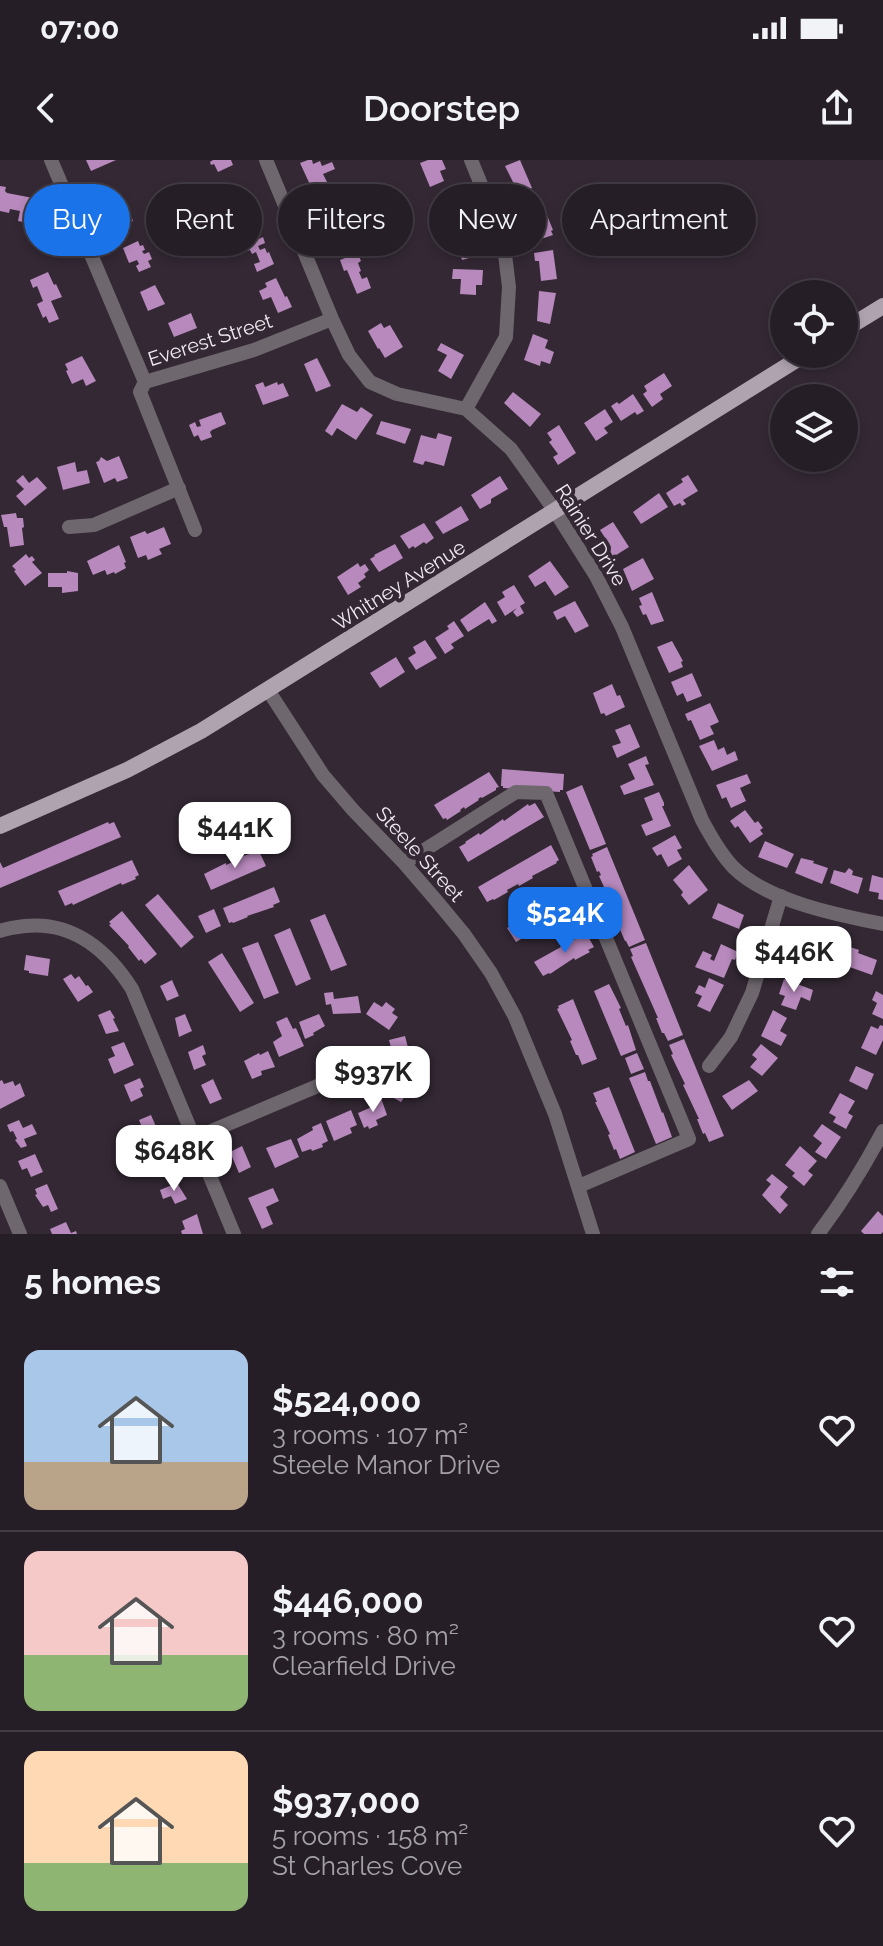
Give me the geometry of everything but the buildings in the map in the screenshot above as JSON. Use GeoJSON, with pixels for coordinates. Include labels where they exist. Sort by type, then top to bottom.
{"type":"FeatureCollection","features":[{"type":"Feature","properties":{"kind":"main road"},"geometry":{"type":"LineString","coordinates":[[858,321],[883,306]]}},
{"type":"Feature","properties":{"kind":"main road","name":"Whitney Avenue"},"geometry":{"type":"LineString","coordinates":[[0,826],[127,770],[201,731],[784,368]]}},
{"type":"Feature","properties":{"kind":"street","name":"Everest Street"},"geometry":{"type":"LineString","coordinates":[[51,160],[145,382],[254,350],[332,319]]}},
{"type":"Feature","properties":{"kind":"street","name":"Rainier Drive"},"geometry":{"type":"LineString","coordinates":[[266,160],[332,319],[349,355],[370,382],[397,394],[466,409],[511,449],[555,511],[596,576],[622,627],[702,820],[716,846],[734,867],[754,883],[781,896],[833,913],[883,924]]}},
{"type":"Feature","properties":{"kind":"street"},"geometry":{"type":"LineString","coordinates":[[466,409],[506,337],[509,287],[503,238],[471,160]]}},
{"type":"Feature","properties":{"kind":"street"},"geometry":{"type":"LineString","coordinates":[[145,382],[140,392],[195,530]]}},
{"type":"Feature","properties":{"kind":"street"},"geometry":{"type":"LineString","coordinates":[[69,527],[94,525],[179,488]]}},
{"type":"Feature","properties":{"kind":"street","name":"Steele Street"},"geometry":{"type":"LineString","coordinates":[[268,690],[323,775],[464,934],[497,984],[515,1017],[555,1114],[593,1234]]}},
{"type":"Feature","properties":{"kind":"street"},"geometry":{"type":"LineString","coordinates":[[404,863],[516,792],[546,793],[689,1139],[579,1186]]}},
{"type":"Feature","properties":{"kind":"street"},"geometry":{"type":"LineString","coordinates":[[709,1066],[731,1037],[752,993],[781,896]]}},
{"type":"Feature","properties":{"kind":"street"},"geometry":{"type":"LineString","coordinates":[[0,931],[42,924],[72,932],[99,949],[120,969],[132,989],[234,1234]]}},
{"type":"Feature","properties":{"kind":"street"},"geometry":{"type":"LineString","coordinates":[[195,1138],[327,1082],[353,1061]]}},
{"type":"Feature","properties":{"kind":"street"},"geometry":{"type":"LineString","coordinates":[[818,1234],[868,1161],[883,1131]]}},
{"type":"Feature","properties":{"kind":"street"},"geometry":{"type":"LineString","coordinates":[[0,1186],[20,1234]]}}]}
